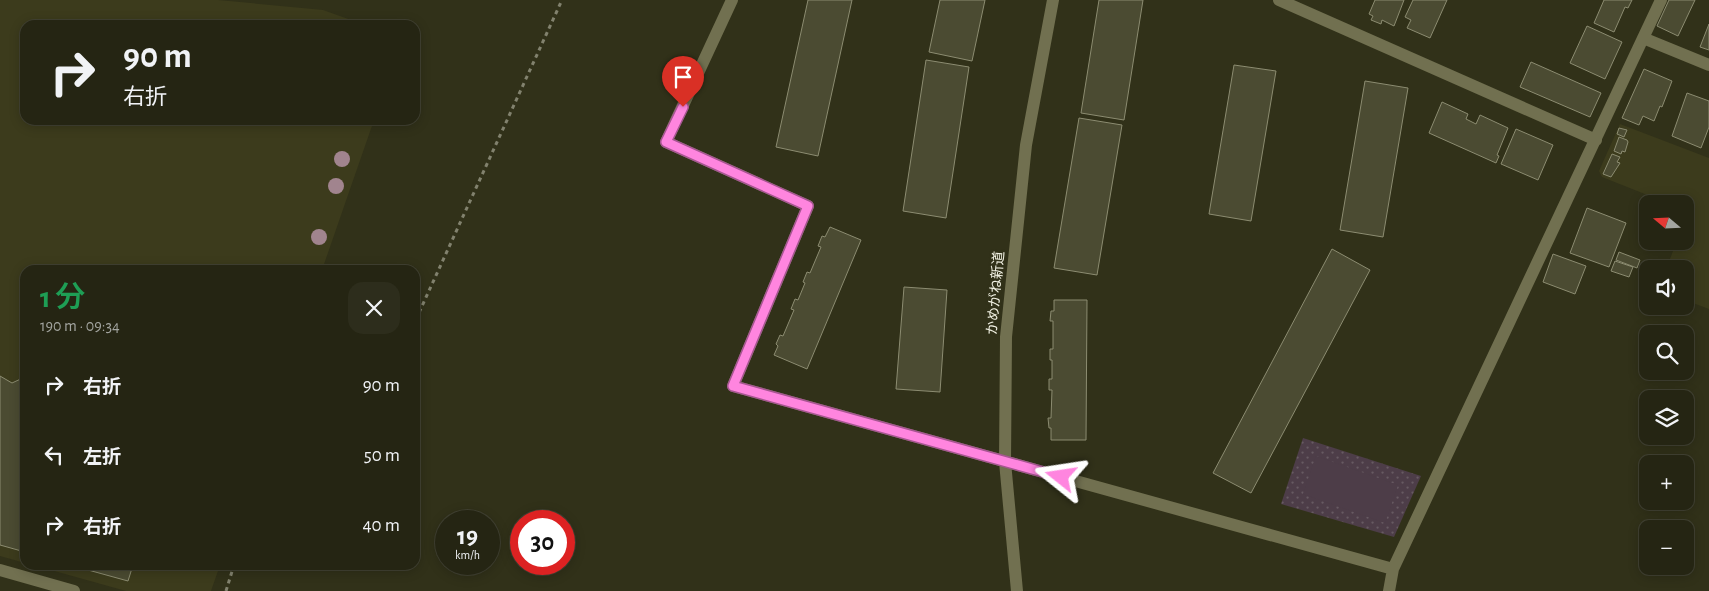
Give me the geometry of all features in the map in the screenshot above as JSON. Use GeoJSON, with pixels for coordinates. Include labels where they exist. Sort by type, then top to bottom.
{"type":"FeatureCollection","features":[{"type":"Feature","properties":{"kind":"street"},"geometry":{"type":"LineString","coordinates":[[732,0],[666,142],[808,206],[733,386],[1394,569]]}},
{"type":"Feature","properties":{"kind":"street","name":"かめがね新道"},"geometry":{"type":"LineString","coordinates":[[1016,591],[1005,462],[1006,337],[1026,145],[1035,88],[1053,0]]}},
{"type":"Feature","properties":{"kind":"street"},"geometry":{"type":"LineString","coordinates":[[1279,0],[1596,140]]}},
{"type":"Feature","properties":{"kind":"street"},"geometry":{"type":"LineString","coordinates":[[1389,591],[1394,569],[1661,0]]}},
{"type":"Feature","properties":{"kind":"street"},"geometry":{"type":"LineString","coordinates":[[1643,38],[1709,65]]}},
{"type":"Feature","properties":{"kind":"street"},"geometry":{"type":"LineString","coordinates":[[0,570],[74,591]]}},
{"type":"Feature","properties":{"kind":"path"},"geometry":{"type":"LineString","coordinates":[[420,310],[562,0]]}},
{"type":"Feature","properties":{"kind":"path"},"geometry":{"type":"LineString","coordinates":[[226,591],[232,570]]}},
{"type":"Feature","properties":{"kind":"shaded area"},"geometry":{"type":"Polygon","coordinates":[[[0,0],[218,0],[323,10],[351,20],[20,20],[20,125],[372,125],[324,265],[20,265],[20,562],[0,556],[0,0]]]}},
{"type":"Feature","properties":{"kind":"shaded area"},"geometry":{"type":"Polygon","coordinates":[[[1620,124],[1709,158],[1709,309],[1694,303],[1694,260],[1670,260],[1673,250],[1694,250],[1694,195],[1647,195],[1602,177],[1599,171],[1620,124]]]}},
{"type":"Feature","properties":{"kind":"shaded area"},"geometry":{"type":"Polygon","coordinates":[[[1303,438],[1421,476],[1394,537],[1281,504],[1303,438]]]}},
{"type":"Feature","properties":{"kind":"shaded area"},"geometry":{"type":"Polygon","coordinates":[[[1316,456],[1398,485],[1385,523],[1303,494],[1316,456]]]}},
{"type":"Feature","properties":{"kind":"shaded area"},"geometry":{"type":"Polygon","coordinates":[[[51,570],[218,570],[211,591],[126,591],[51,570]]]}},
{"type":"Feature","properties":{"kind":"building"},"geometry":{"type":"Polygon","coordinates":[[[808,0],[852,0],[818,156],[776,147],[808,0]]]}},
{"type":"Feature","properties":{"kind":"building"},"geometry":{"type":"Polygon","coordinates":[[[940,0],[985,0],[972,61],[929,52],[940,0]]]}},
{"type":"Feature","properties":{"kind":"building"},"geometry":{"type":"Polygon","coordinates":[[[1099,0],[1143,0],[1124,120],[1081,113],[1099,0]]]}},
{"type":"Feature","properties":{"kind":"building"},"geometry":{"type":"Polygon","coordinates":[[[1375,0],[1404,0],[1394,26],[1382,20],[1381,24],[1371,20],[1373,16],[1369,14],[1375,0]]]}},
{"type":"Feature","properties":{"kind":"building"},"geometry":{"type":"Polygon","coordinates":[[[1413,0],[1447,0],[1430,38],[1407,28],[1411,20],[1405,17],[1413,0]]]}},
{"type":"Feature","properties":{"kind":"building"},"geometry":{"type":"Polygon","coordinates":[[[1604,0],[1632,0],[1628,8],[1625,7],[1614,32],[1594,23],[1604,0]]]}},
{"type":"Feature","properties":{"kind":"building"},"geometry":{"type":"Polygon","coordinates":[[[1669,0],[1695,0],[1678,36],[1657,26],[1669,0]]]}},
{"type":"Feature","properties":{"kind":"building"},"geometry":{"type":"Polygon","coordinates":[[[1709,24],[1709,50],[1700,47],[1709,24]]]}},
{"type":"Feature","properties":{"kind":"building"},"geometry":{"type":"Polygon","coordinates":[[[1587,26],[1622,42],[1605,79],[1570,63],[1587,26]]]}},
{"type":"Feature","properties":{"kind":"building"},"geometry":{"type":"Polygon","coordinates":[[[926,60],[969,67],[946,218],[903,211],[926,60]]]}},
{"type":"Feature","properties":{"kind":"building"},"geometry":{"type":"Polygon","coordinates":[[[1531,62],[1601,93],[1590,117],[1520,87],[1531,62]]]}},
{"type":"Feature","properties":{"kind":"building"},"geometry":{"type":"Polygon","coordinates":[[[1234,65],[1276,71],[1251,221],[1209,214],[1234,65]]]}},
{"type":"Feature","properties":{"kind":"building"},"geometry":{"type":"Polygon","coordinates":[[[1644,69],[1672,81],[1662,107],[1660,106],[1654,121],[1643,116],[1639,125],[1622,118],[1644,69]]]}},
{"type":"Feature","properties":{"kind":"building"},"geometry":{"type":"Polygon","coordinates":[[[1365,81],[1408,88],[1383,237],[1340,230],[1365,81]]]}},
{"type":"Feature","properties":{"kind":"building"},"geometry":{"type":"Polygon","coordinates":[[[1687,93],[1709,101],[1709,127],[1701,148],[1672,136],[1687,93]]]}},
{"type":"Feature","properties":{"kind":"building"},"geometry":{"type":"Polygon","coordinates":[[[1442,102],[1468,114],[1466,119],[1476,124],[1480,115],[1508,128],[1497,155],[1499,156],[1496,163],[1429,133],[1442,102]]]}},
{"type":"Feature","properties":{"kind":"building"},"geometry":{"type":"Polygon","coordinates":[[[1079,118],[1122,125],[1097,275],[1054,268],[1079,118]]]}},
{"type":"Feature","properties":{"kind":"building"},"geometry":{"type":"Polygon","coordinates":[[[1619,128],[1627,130],[1624,137],[1617,134],[1619,128]]]}},
{"type":"Feature","properties":{"kind":"building"},"geometry":{"type":"Polygon","coordinates":[[[1516,129],[1553,145],[1538,180],[1501,164],[1516,129]]]}},
{"type":"Feature","properties":{"kind":"building"},"geometry":{"type":"Polygon","coordinates":[[[1619,137],[1628,142],[1625,152],[1622,151],[1621,154],[1614,151],[1619,137]]]}},
{"type":"Feature","properties":{"kind":"building"},"geometry":{"type":"Polygon","coordinates":[[[1612,154],[1620,157],[1617,162],[1620,163],[1611,177],[1603,174],[1612,154]]]}},
{"type":"Feature","properties":{"kind":"building"},"geometry":{"type":"Polygon","coordinates":[[[1587,208],[1626,223],[1609,267],[1570,253],[1587,208]]]}},
{"type":"Feature","properties":{"kind":"building"},"geometry":{"type":"Polygon","coordinates":[[[830,227],[861,240],[807,369],[774,355],[780,335],[783,336],[794,310],[791,309],[795,299],[798,300],[807,272],[810,273],[821,247],[818,246],[822,236],[825,237],[830,227]]]}},
{"type":"Feature","properties":{"kind":"building"},"geometry":{"type":"Polygon","coordinates":[[[1332,249],[1370,270],[1251,493],[1213,473],[1332,249]]]}},
{"type":"Feature","properties":{"kind":"building"},"geometry":{"type":"Polygon","coordinates":[[[1619,252],[1640,260],[1637,268],[1616,260],[1619,252]]]}},
{"type":"Feature","properties":{"kind":"building"},"geometry":{"type":"Polygon","coordinates":[[[1553,254],[1586,266],[1575,294],[1543,282],[1553,254]]]}},
{"type":"Feature","properties":{"kind":"building"},"geometry":{"type":"Polygon","coordinates":[[[1615,261],[1633,267],[1629,277],[1611,271],[1615,261]]]}},
{"type":"Feature","properties":{"kind":"building"},"geometry":{"type":"Polygon","coordinates":[[[904,287],[947,290],[940,392],[896,389],[904,287]]]}},
{"type":"Feature","properties":{"kind":"building"},"geometry":{"type":"Polygon","coordinates":[[[1054,300],[1087,300],[1086,440],[1051,440],[1051,428],[1049,428],[1048,418],[1051,418],[1052,390],[1049,390],[1049,379],[1052,379],[1050,349],[1053,349],[1053,321],[1050,321],[1051,311],[1054,311],[1054,300]]]}},
{"type":"Feature","properties":{"kind":"building"},"geometry":{"type":"Polygon","coordinates":[[[0,376],[12,383],[20,379],[20,551],[0,545],[0,376]]]}},
{"type":"Feature","properties":{"kind":"building"},"geometry":{"type":"Polygon","coordinates":[[[88,570],[131,570],[128,581],[88,570]]]}},
{"type":"Feature","properties":{"kind":"route"},"geometry":{"type":"LineString","coordinates":[[683,107],[666,142],[808,206],[733,386],[1061,477]]}}]}
